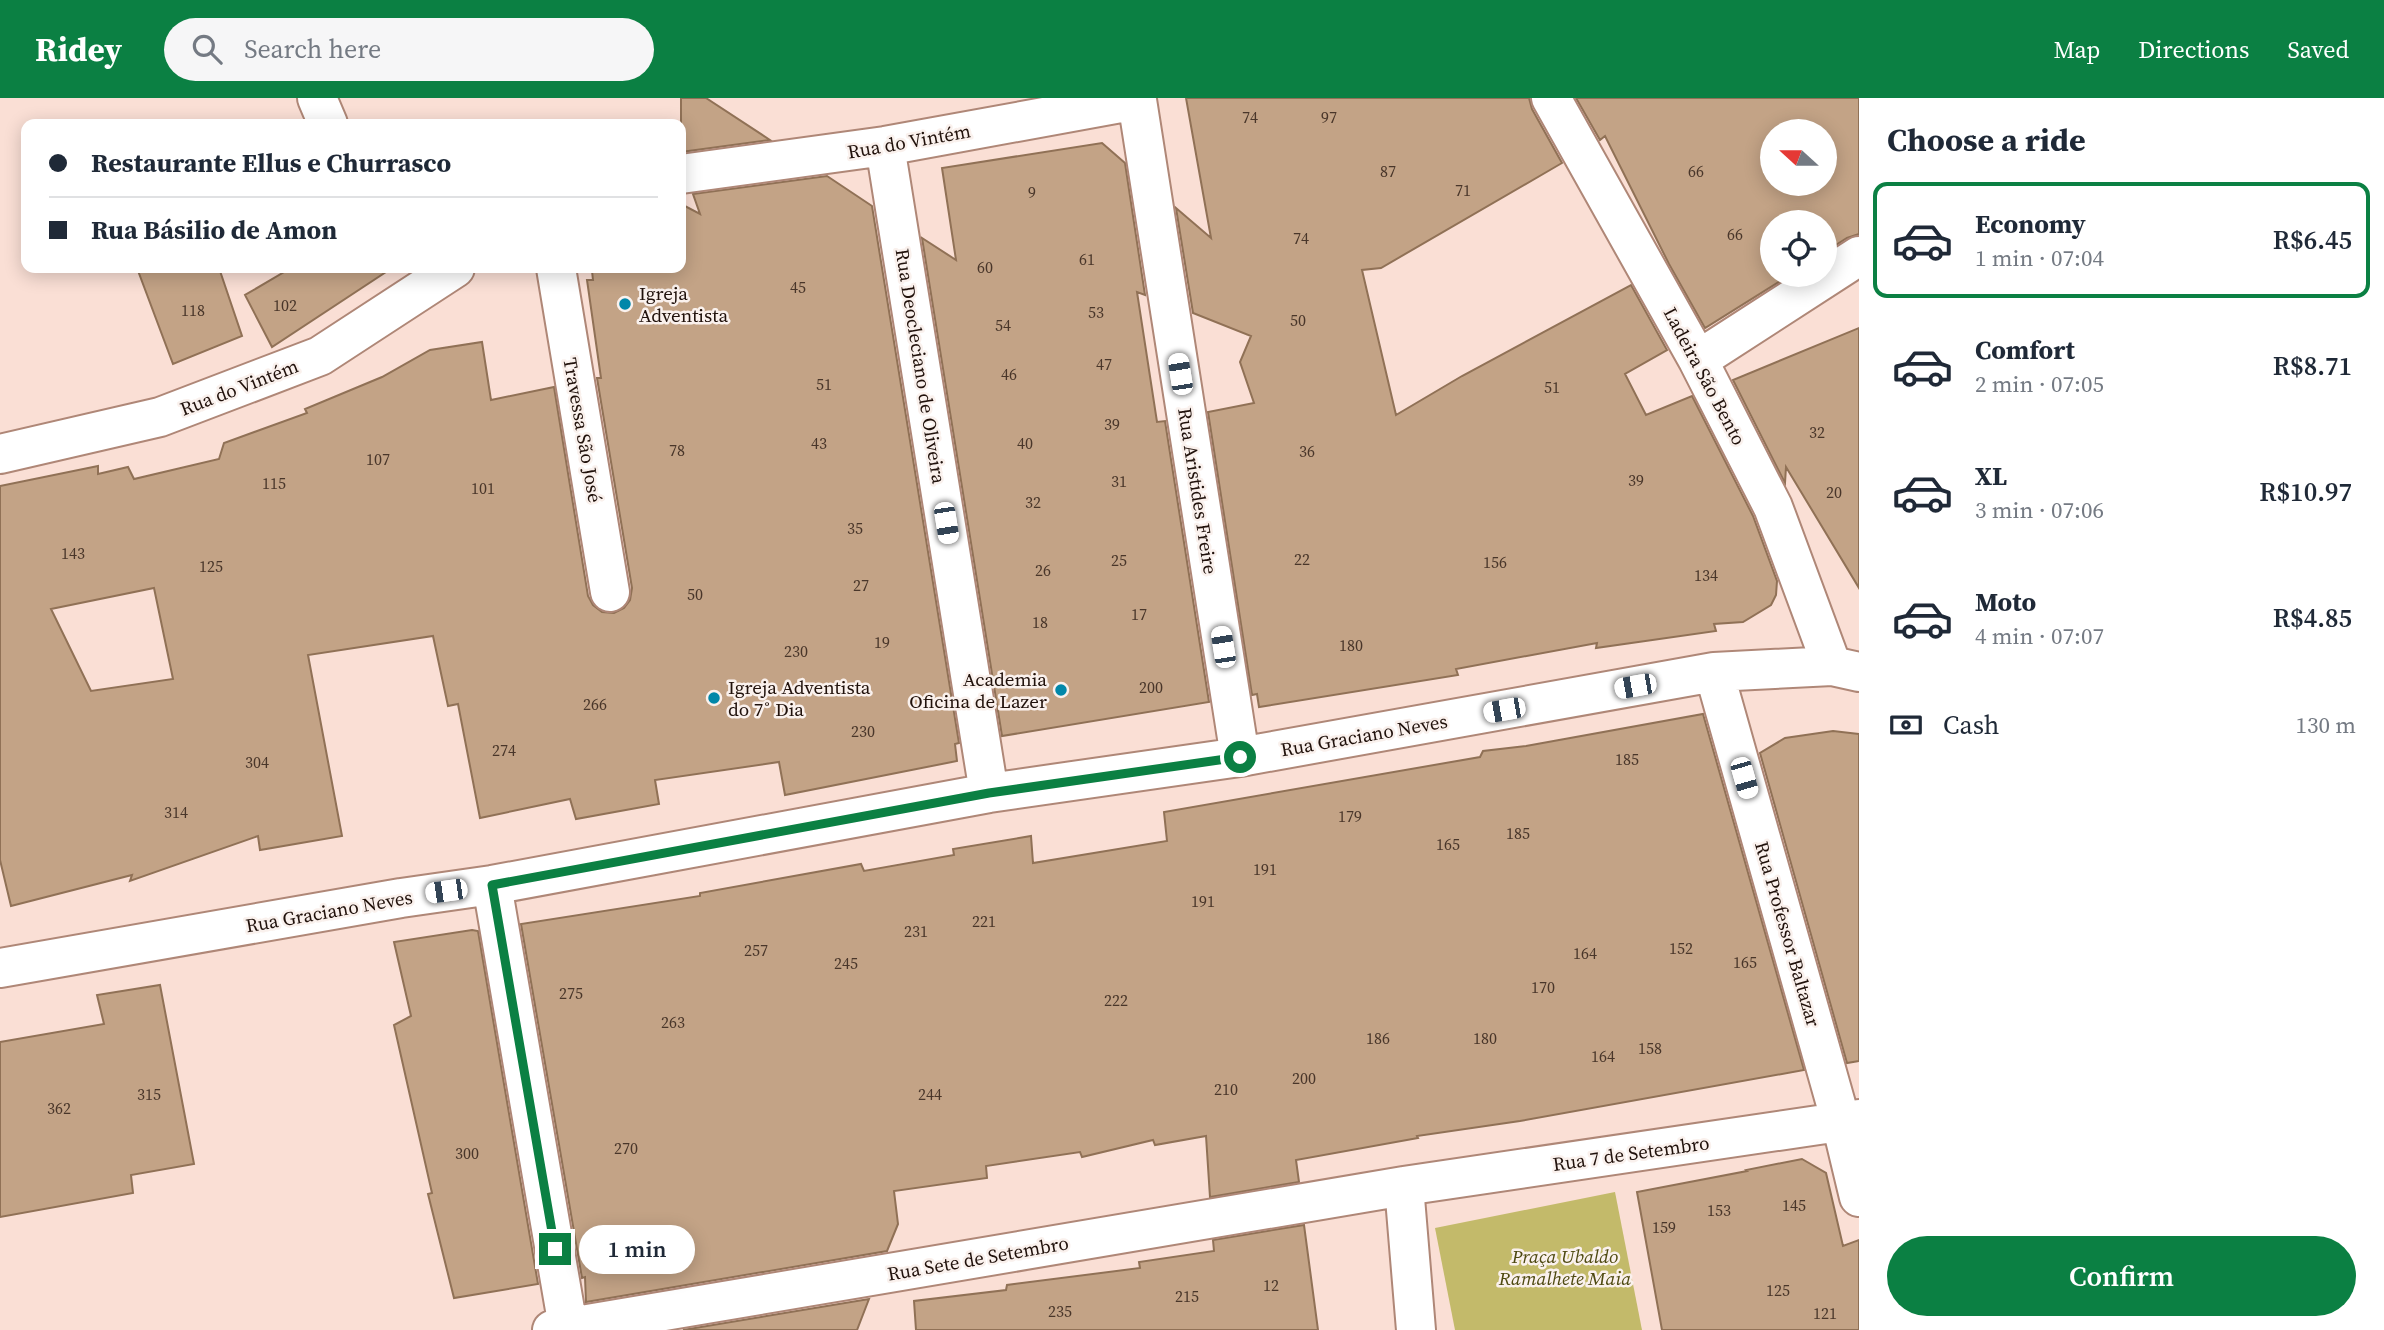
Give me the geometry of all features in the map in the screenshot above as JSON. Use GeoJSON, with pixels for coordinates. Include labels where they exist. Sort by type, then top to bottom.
{"type":"FeatureCollection","features":[{"type":"Feature","properties":{"kind":"street"},"geometry":{"type":"LineString","coordinates":[[317,98],[326,119]]}},
{"type":"Feature","properties":{"kind":"street","name":"Ladeira São Bento"},"geometry":{"type":"LineString","coordinates":[[1551,98],[1698,360],[1773,507],[1845,669]]}},
{"type":"Feature","properties":{"kind":"street","name":"Rua do Vintém"},"geometry":{"type":"LineString","coordinates":[[686,173],[886,146],[1137,100]]}},
{"type":"Feature","properties":{"kind":"street","name":"Rua Aristides Freire"},"geometry":{"type":"LineString","coordinates":[[1137,100],[1240,757]]}},
{"type":"Feature","properties":{"kind":"street","name":"Rua Deocleciano de Oliveira"},"geometry":{"type":"LineString","coordinates":[[886,146],[989,793]]}},
{"type":"Feature","properties":{"kind":"street"},"geometry":{"type":"LineString","coordinates":[[1698,360],[1859,256]]}},
{"type":"Feature","properties":{"kind":"street","name":"Rua do Vintém"},"geometry":{"type":"LineString","coordinates":[[0,454],[160,417],[320,356],[439,273]]}},
{"type":"Feature","properties":{"kind":"street","name":"Travessa São José"},"geometry":{"type":"LineString","coordinates":[[557,273],[610,592]]}},
{"type":"Feature","properties":{"kind":"street","name":"Rua Graciano Neves"},"geometry":{"type":"LineString","coordinates":[[0,968],[401,898],[492,885],[989,793],[1240,757],[1714,672],[1845,669]]}},
{"type":"Feature","properties":{"kind":"street","name":"Rua Professor Baltazar"},"geometry":{"type":"LineString","coordinates":[[1714,672],[1850,1120],[1859,1197]]}},
{"type":"Feature","properties":{"kind":"street"},"geometry":{"type":"LineString","coordinates":[[492,885],[560,1328]]}},
{"type":"Feature","properties":{"kind":"street","name":"Rua 7 de Setembro"},"geometry":{"type":"LineString","coordinates":[[1404,1186],[1850,1120]]}},
{"type":"Feature","properties":{"kind":"street"},"geometry":{"type":"LineString","coordinates":[[1404,1186],[1416,1330]]}},
{"type":"Feature","properties":{"kind":"street","name":"Rua Sete de Setembro"},"geometry":{"type":"LineString","coordinates":[[560,1328],[1404,1186]]}},
{"type":"Feature","properties":{"kind":"green space","name":"Praça Ubaldo Ramalhete Maia"},"geometry":{"type":"Polygon","coordinates":[[[1615,1192],[1642,1330],[1455,1330],[1435,1228],[1615,1192]]]}},
{"type":"Feature","properties":{"kind":"building"},"geometry":{"type":"Polygon","coordinates":[[[681,98],[706,98],[770,140],[686,151],[686,119],[681,119],[681,98]]]}},
{"type":"Feature","properties":{"kind":"building"},"geometry":{"type":"Polygon","coordinates":[[[1186,98],[1529,98],[1532,109],[1562,163],[1381,268],[1362,270],[1396,415],[1462,376],[1631,285],[1667,350],[1625,374],[1646,415],[1692,396],[1753,516],[1777,581],[1776,595],[1771,605],[1743,622],[1714,624],[1716,631],[1596,648],[1597,643],[1456,669],[1458,675],[1259,707],[1257,694],[1252,695],[1208,412],[1254,403],[1240,362],[1251,336],[1193,313],[1176,208],[1211,238],[1186,98]]]}},
{"type":"Feature","properties":{"kind":"building"},"geometry":{"type":"Polygon","coordinates":[[[1576,98],[1859,98],[1859,234],[1837,244],[1837,210],[1760,210],[1760,287],[1771,287],[1705,328],[1669,264],[1605,136],[1600,140],[1576,98]]]}},
{"type":"Feature","properties":{"kind":"building"},"geometry":{"type":"Polygon","coordinates":[[[1102,143],[1125,163],[1145,295],[1137,292],[1157,422],[1165,421],[1209,702],[1002,736],[922,238],[956,260],[942,168],[1102,143]]]}},
{"type":"Feature","properties":{"kind":"building"},"geometry":{"type":"Polygon","coordinates":[[[827,176],[872,206],[959,743],[955,744],[957,761],[785,795],[779,762],[655,780],[659,804],[576,819],[570,799],[480,818],[458,704],[448,706],[433,636],[308,655],[342,836],[260,850],[258,836],[130,881],[132,875],[11,906],[0,860],[0,486],[98,466],[98,474],[128,467],[134,479],[219,459],[224,443],[307,413],[305,409],[382,377],[430,350],[482,342],[491,400],[554,387],[588,596],[593,605],[602,612],[614,613],[624,608],[630,600],[632,588],[597,378],[601,378],[587,280],[593,280],[592,273],[686,273],[686,207],[700,214],[693,194],[827,176]],[[154,588],[51,609],[91,691],[173,679],[154,588]]]}},
{"type":"Feature","properties":{"kind":"building"},"geometry":{"type":"Polygon","coordinates":[[[139,273],[221,273],[242,336],[173,364],[139,273]]]}},
{"type":"Feature","properties":{"kind":"building"},"geometry":{"type":"Polygon","coordinates":[[[282,273],[384,273],[272,347],[245,295],[282,273]]]}},
{"type":"Feature","properties":{"kind":"building"},"geometry":{"type":"Polygon","coordinates":[[[1859,328],[1859,588],[1786,467],[1785,483],[1733,380],[1859,328]]]}},
{"type":"Feature","properties":{"kind":"building"},"geometry":{"type":"Polygon","coordinates":[[[1703,714],[1804,1070],[1520,1121],[1417,1136],[1418,1138],[1296,1160],[1299,1182],[1210,1197],[1206,1136],[1155,1145],[1153,1140],[1082,1157],[1080,1152],[986,1166],[987,1178],[894,1191],[898,1224],[887,1251],[586,1302],[585,1277],[582,1278],[521,924],[700,896],[700,893],[861,864],[864,871],[954,855],[953,849],[1031,836],[1033,863],[1167,841],[1164,812],[1480,757],[1483,751],[1526,746],[1703,714]]]}},
{"type":"Feature","properties":{"kind":"building"},"geometry":{"type":"Polygon","coordinates":[[[1833,731],[1859,734],[1859,1061],[1847,1063],[1760,753],[1785,738],[1833,731]]]}},
{"type":"Feature","properties":{"kind":"building"},"geometry":{"type":"Polygon","coordinates":[[[478,931],[538,1284],[454,1298],[428,1194],[432,1193],[394,1025],[411,1016],[394,942],[478,931]]]}},
{"type":"Feature","properties":{"kind":"building"},"geometry":{"type":"Polygon","coordinates":[[[160,985],[194,1164],[131,1175],[133,1193],[0,1217],[0,1042],[104,1024],[97,995],[160,985]]]}},
{"type":"Feature","properties":{"kind":"building"},"geometry":{"type":"Polygon","coordinates":[[[1802,1159],[1826,1173],[1843,1246],[1859,1240],[1859,1330],[1662,1330],[1637,1192],[1802,1159]]]}},
{"type":"Feature","properties":{"kind":"building"},"geometry":{"type":"Polygon","coordinates":[[[1304,1225],[1318,1330],[916,1330],[914,1301],[1006,1290],[1007,1285],[1140,1268],[1139,1262],[1214,1251],[1213,1240],[1304,1225]]]}},
{"type":"Feature","properties":{"kind":"building"},"geometry":{"type":"Polygon","coordinates":[[[869,1299],[857,1330],[683,1330],[869,1299]]]}},
{"type":"Feature","properties":{"kind":"place","name":"Igreja Adventista"},"geometry":{"type":"Point","coordinates":[625,304]}},
{"type":"Feature","properties":{"kind":"place","name":"Academia Oficina de Lazer"},"geometry":{"type":"Point","coordinates":[1061,690]}},
{"type":"Feature","properties":{"kind":"place","name":"Igreja Adventista do 7˚ Dia"},"geometry":{"type":"Point","coordinates":[714,698]}},
{"type":"Feature","properties":{"kind":"route"},"geometry":{"type":"LineString","coordinates":[[555,1249],[492,885],[854,816],[989,793],[1240,757]]}}]}
